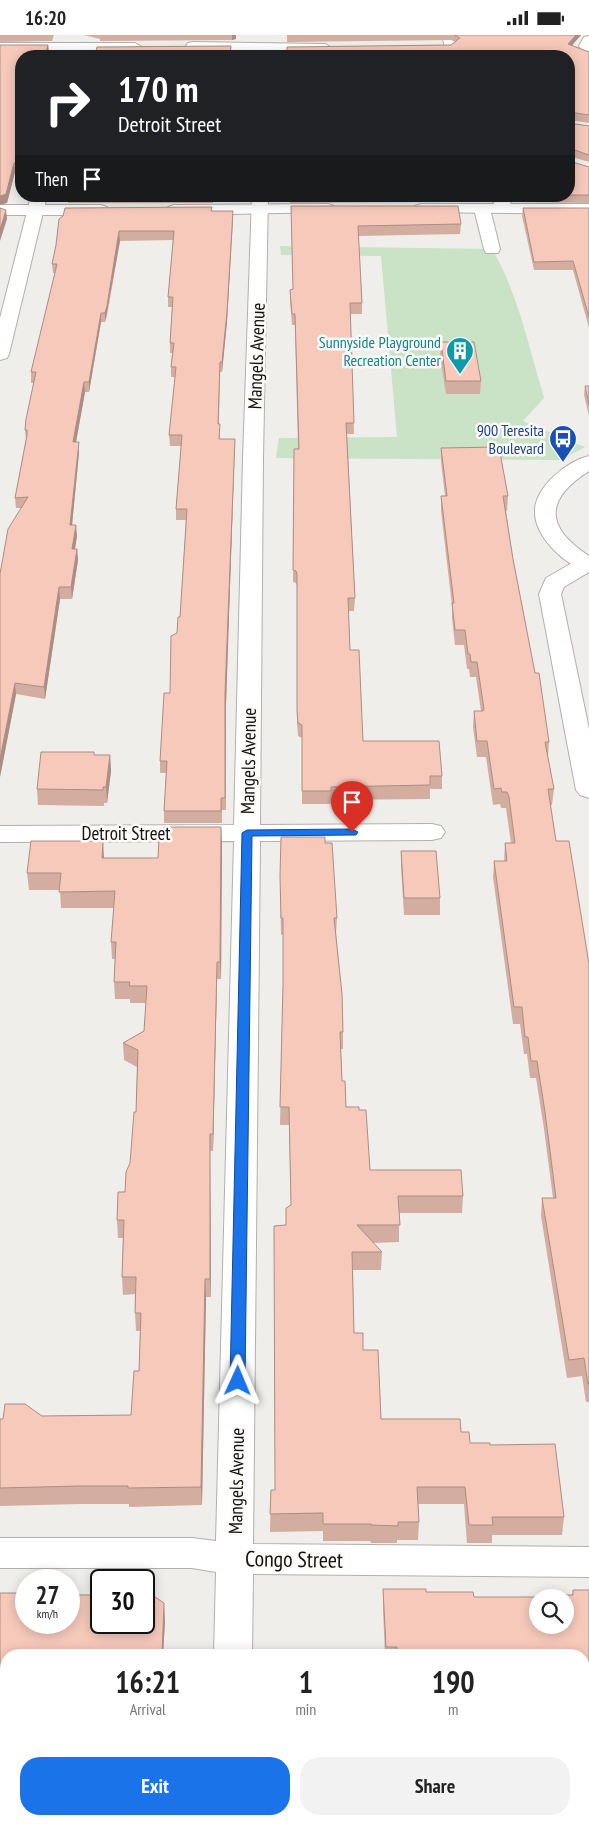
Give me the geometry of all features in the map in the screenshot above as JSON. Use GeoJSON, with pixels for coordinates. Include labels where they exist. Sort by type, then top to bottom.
{"type":"FeatureCollection","features":[{"type":"Feature","properties":{"kind":"street"},"geometry":{"type":"LineString","coordinates":[[589,40],[586,46],[589,51]]}},
{"type":"Feature","properties":{"kind":"street"},"geometry":{"type":"LineString","coordinates":[[176,47],[263,46],[340,48]]}},
{"type":"Feature","properties":{"kind":"street"},"geometry":{"type":"LineString","coordinates":[[0,47],[147,47]]}},
{"type":"Feature","properties":{"kind":"street"},"geometry":{"type":"LineString","coordinates":[[0,354],[37,203]]}},
{"type":"Feature","properties":{"kind":"street"},"geometry":{"type":"LineString","coordinates":[[0,210],[37,203],[120,210]]}},
{"type":"Feature","properties":{"kind":"street"},"geometry":{"type":"LineString","coordinates":[[159,210],[260,203],[343,209]]}},
{"type":"Feature","properties":{"kind":"street","name":"Mangels Avenue"},"geometry":{"type":"LineString","coordinates":[[233,1649],[260,203]]}},
{"type":"Feature","properties":{"kind":"street"},"geometry":{"type":"LineString","coordinates":[[402,209],[482,209],[500,203],[589,209]]}},
{"type":"Feature","properties":{"kind":"street"},"geometry":{"type":"LineString","coordinates":[[482,209],[492,249]]}},
{"type":"Feature","properties":{"kind":"street"},"geometry":{"type":"LineString","coordinates":[[589,462],[565,478],[552,491],[544,505],[545,519],[553,535],[568,550],[588,564],[554,583],[550,593],[589,789]]}},
{"type":"Feature","properties":{"kind":"street","name":"Detroit Street"},"geometry":{"type":"LineString","coordinates":[[0,834],[432,832]]}},
{"type":"Feature","properties":{"kind":"street","name":"Congo Street"},"geometry":{"type":"LineString","coordinates":[[0,1553],[192,1553],[234,1559],[589,1562]]}},
{"type":"Feature","properties":{"kind":"green space"},"geometry":{"type":"Polygon","coordinates":[[[280,246],[492,249],[516,301],[544,398],[523,421],[585,447],[561,460],[276,458],[279,438],[397,437],[381,256],[281,255],[280,246]]]}},
{"type":"Feature","properties":{"kind":"building"},"geometry":{"type":"Polygon","coordinates":[[[454,35],[576,35],[568,44],[589,52],[589,115],[575,113],[575,50],[287,50],[287,47],[451,45],[460,38],[454,35]]]}},
{"type":"Feature","properties":{"kind":"building"},"geometry":{"type":"Polygon","coordinates":[[[0,45],[48,45],[47,50],[15,50],[15,163],[6,194],[0,196],[0,45]]]}},
{"type":"Feature","properties":{"kind":"building"},"geometry":{"type":"Polygon","coordinates":[[[231,46],[231,50],[96,50],[97,47],[231,46]]]}},
{"type":"Feature","properties":{"kind":"building"},"geometry":{"type":"Polygon","coordinates":[[[575,124],[589,126],[589,155],[575,150],[575,124]]]}},
{"type":"Feature","properties":{"kind":"building"},"geometry":{"type":"Polygon","coordinates":[[[575,163],[589,167],[589,195],[575,195],[575,163]]]}},
{"type":"Feature","properties":{"kind":"building"},"geometry":{"type":"Polygon","coordinates":[[[291,206],[458,206],[461,224],[358,226],[362,303],[350,303],[354,423],[346,423],[355,598],[348,598],[350,650],[359,650],[363,741],[439,741],[442,776],[430,776],[430,785],[331,787],[331,791],[302,791],[302,725],[298,723],[297,711],[297,574],[293,570],[294,449],[299,449],[295,314],[292,314],[290,290],[293,289],[291,206]]]}},
{"type":"Feature","properties":{"kind":"building"},"geometry":{"type":"Polygon","coordinates":[[[212,207],[211,211],[233,211],[227,312],[222,362],[220,362],[218,424],[220,424],[219,439],[235,439],[225,693],[225,798],[221,798],[221,811],[164,811],[167,761],[160,761],[164,693],[170,693],[171,636],[177,633],[178,617],[180,617],[187,509],[176,509],[182,435],[169,435],[176,367],[171,367],[174,343],[170,343],[173,297],[168,297],[174,231],[119,231],[107,306],[105,313],[101,313],[89,382],[84,382],[73,442],[79,442],[70,525],[76,525],[72,549],[77,549],[71,587],[59,587],[44,687],[15,683],[0,759],[0,574],[8,529],[28,497],[15,498],[27,435],[27,430],[25,430],[26,419],[36,372],[31,372],[57,264],[52,264],[59,219],[63,216],[65,208],[212,207]]]}},
{"type":"Feature","properties":{"kind":"building"},"geometry":{"type":"Polygon","coordinates":[[[0,208],[6,210],[0,230],[0,208]]]}},
{"type":"Feature","properties":{"kind":"building"},"geometry":{"type":"Polygon","coordinates":[[[523,208],[589,208],[589,317],[573,261],[534,262],[523,208]]]}},
{"type":"Feature","properties":{"kind":"building","name":"Sunnyside Playground Recreation Center"},"geometry":{"type":"Polygon","coordinates":[[[441,342],[474,342],[481,381],[446,381],[441,342]]]}},
{"type":"Feature","properties":{"kind":"building"},"geometry":{"type":"Polygon","coordinates":[[[585,386],[589,386],[589,404],[585,386]]]}},
{"type":"Feature","properties":{"kind":"building"},"geometry":{"type":"Polygon","coordinates":[[[499,447],[508,496],[503,496],[513,559],[535,673],[539,673],[549,742],[545,742],[554,789],[548,789],[556,841],[569,841],[589,964],[589,1384],[584,1358],[569,1360],[542,1198],[556,1198],[545,1112],[537,1061],[531,1061],[528,1037],[525,1037],[522,1007],[514,1007],[494,861],[507,861],[505,843],[515,843],[509,797],[507,792],[502,792],[501,788],[494,789],[487,741],[477,741],[474,711],[483,711],[484,709],[477,662],[471,662],[470,654],[468,654],[465,630],[455,630],[452,603],[454,603],[441,496],[447,496],[441,448],[499,447]]]}},
{"type":"Feature","properties":{"kind":"building"},"geometry":{"type":"Polygon","coordinates":[[[41,752],[94,752],[94,755],[110,755],[106,787],[103,787],[103,790],[37,789],[41,752]]]}},
{"type":"Feature","properties":{"kind":"building"},"geometry":{"type":"Polygon","coordinates":[[[164,827],[221,827],[220,962],[217,962],[213,1134],[210,1134],[210,1279],[205,1279],[201,1487],[128,1488],[128,1486],[79,1486],[0,1488],[0,1419],[3,1419],[5,1404],[25,1404],[42,1416],[131,1415],[134,1371],[139,1371],[141,1313],[135,1313],[136,1277],[122,1277],[124,1220],[117,1220],[118,1192],[125,1192],[126,1172],[130,1163],[134,1112],[136,1112],[138,1050],[123,1043],[144,1031],[147,986],[129,986],[130,982],[114,982],[116,942],[111,942],[115,891],[59,892],[61,873],[27,873],[31,841],[103,841],[102,858],[158,858],[159,838],[162,838],[164,827]]]}},
{"type":"Feature","properties":{"kind":"building"},"geometry":{"type":"Polygon","coordinates":[[[281,837],[325,837],[325,843],[332,843],[337,918],[334,918],[342,994],[343,1032],[340,1032],[342,1081],[345,1081],[346,1107],[359,1107],[359,1110],[366,1110],[370,1170],[461,1170],[463,1196],[398,1196],[400,1225],[357,1225],[382,1252],[352,1252],[354,1333],[363,1333],[363,1350],[378,1350],[381,1419],[460,1419],[461,1432],[469,1432],[470,1443],[490,1443],[490,1445],[555,1444],[564,1517],[492,1517],[493,1525],[469,1525],[465,1487],[417,1487],[419,1522],[398,1522],[398,1526],[323,1524],[323,1513],[270,1514],[271,1490],[275,1490],[274,1226],[286,1225],[286,1208],[291,1205],[289,1107],[280,1107],[283,985],[283,918],[281,918],[280,876],[281,837]]]}},
{"type":"Feature","properties":{"kind":"building"},"geometry":{"type":"Polygon","coordinates":[[[401,851],[436,851],[440,898],[404,898],[401,851]]]}},
{"type":"Feature","properties":{"kind":"building"},"geometry":{"type":"Polygon","coordinates":[[[383,1589],[426,1589],[426,1592],[473,1592],[474,1597],[529,1597],[529,1634],[574,1634],[574,1590],[589,1590],[589,1649],[397,1649],[397,1647],[386,1647],[383,1589]]]}},
{"type":"Feature","properties":{"kind":"building"},"geometry":{"type":"Polygon","coordinates":[[[0,1593],[15,1593],[15,1634],[80,1634],[80,1595],[90,1595],[90,1634],[155,1634],[155,1597],[164,1603],[162,1649],[0,1649],[0,1593]]]}},
{"type":"Feature","properties":{"kind":"place","name":"Sunnyside Playground Recreation Center"},"geometry":{"type":"Point","coordinates":[460,375]}},
{"type":"Feature","properties":{"kind":"place","name":"900 Teresita Boulevard"},"geometry":{"type":"Point","coordinates":[563,463]}},
{"type":"Feature","properties":{"kind":"route"},"geometry":{"type":"LineString","coordinates":[[238,1381],[247,833],[352,832]]}}]}
